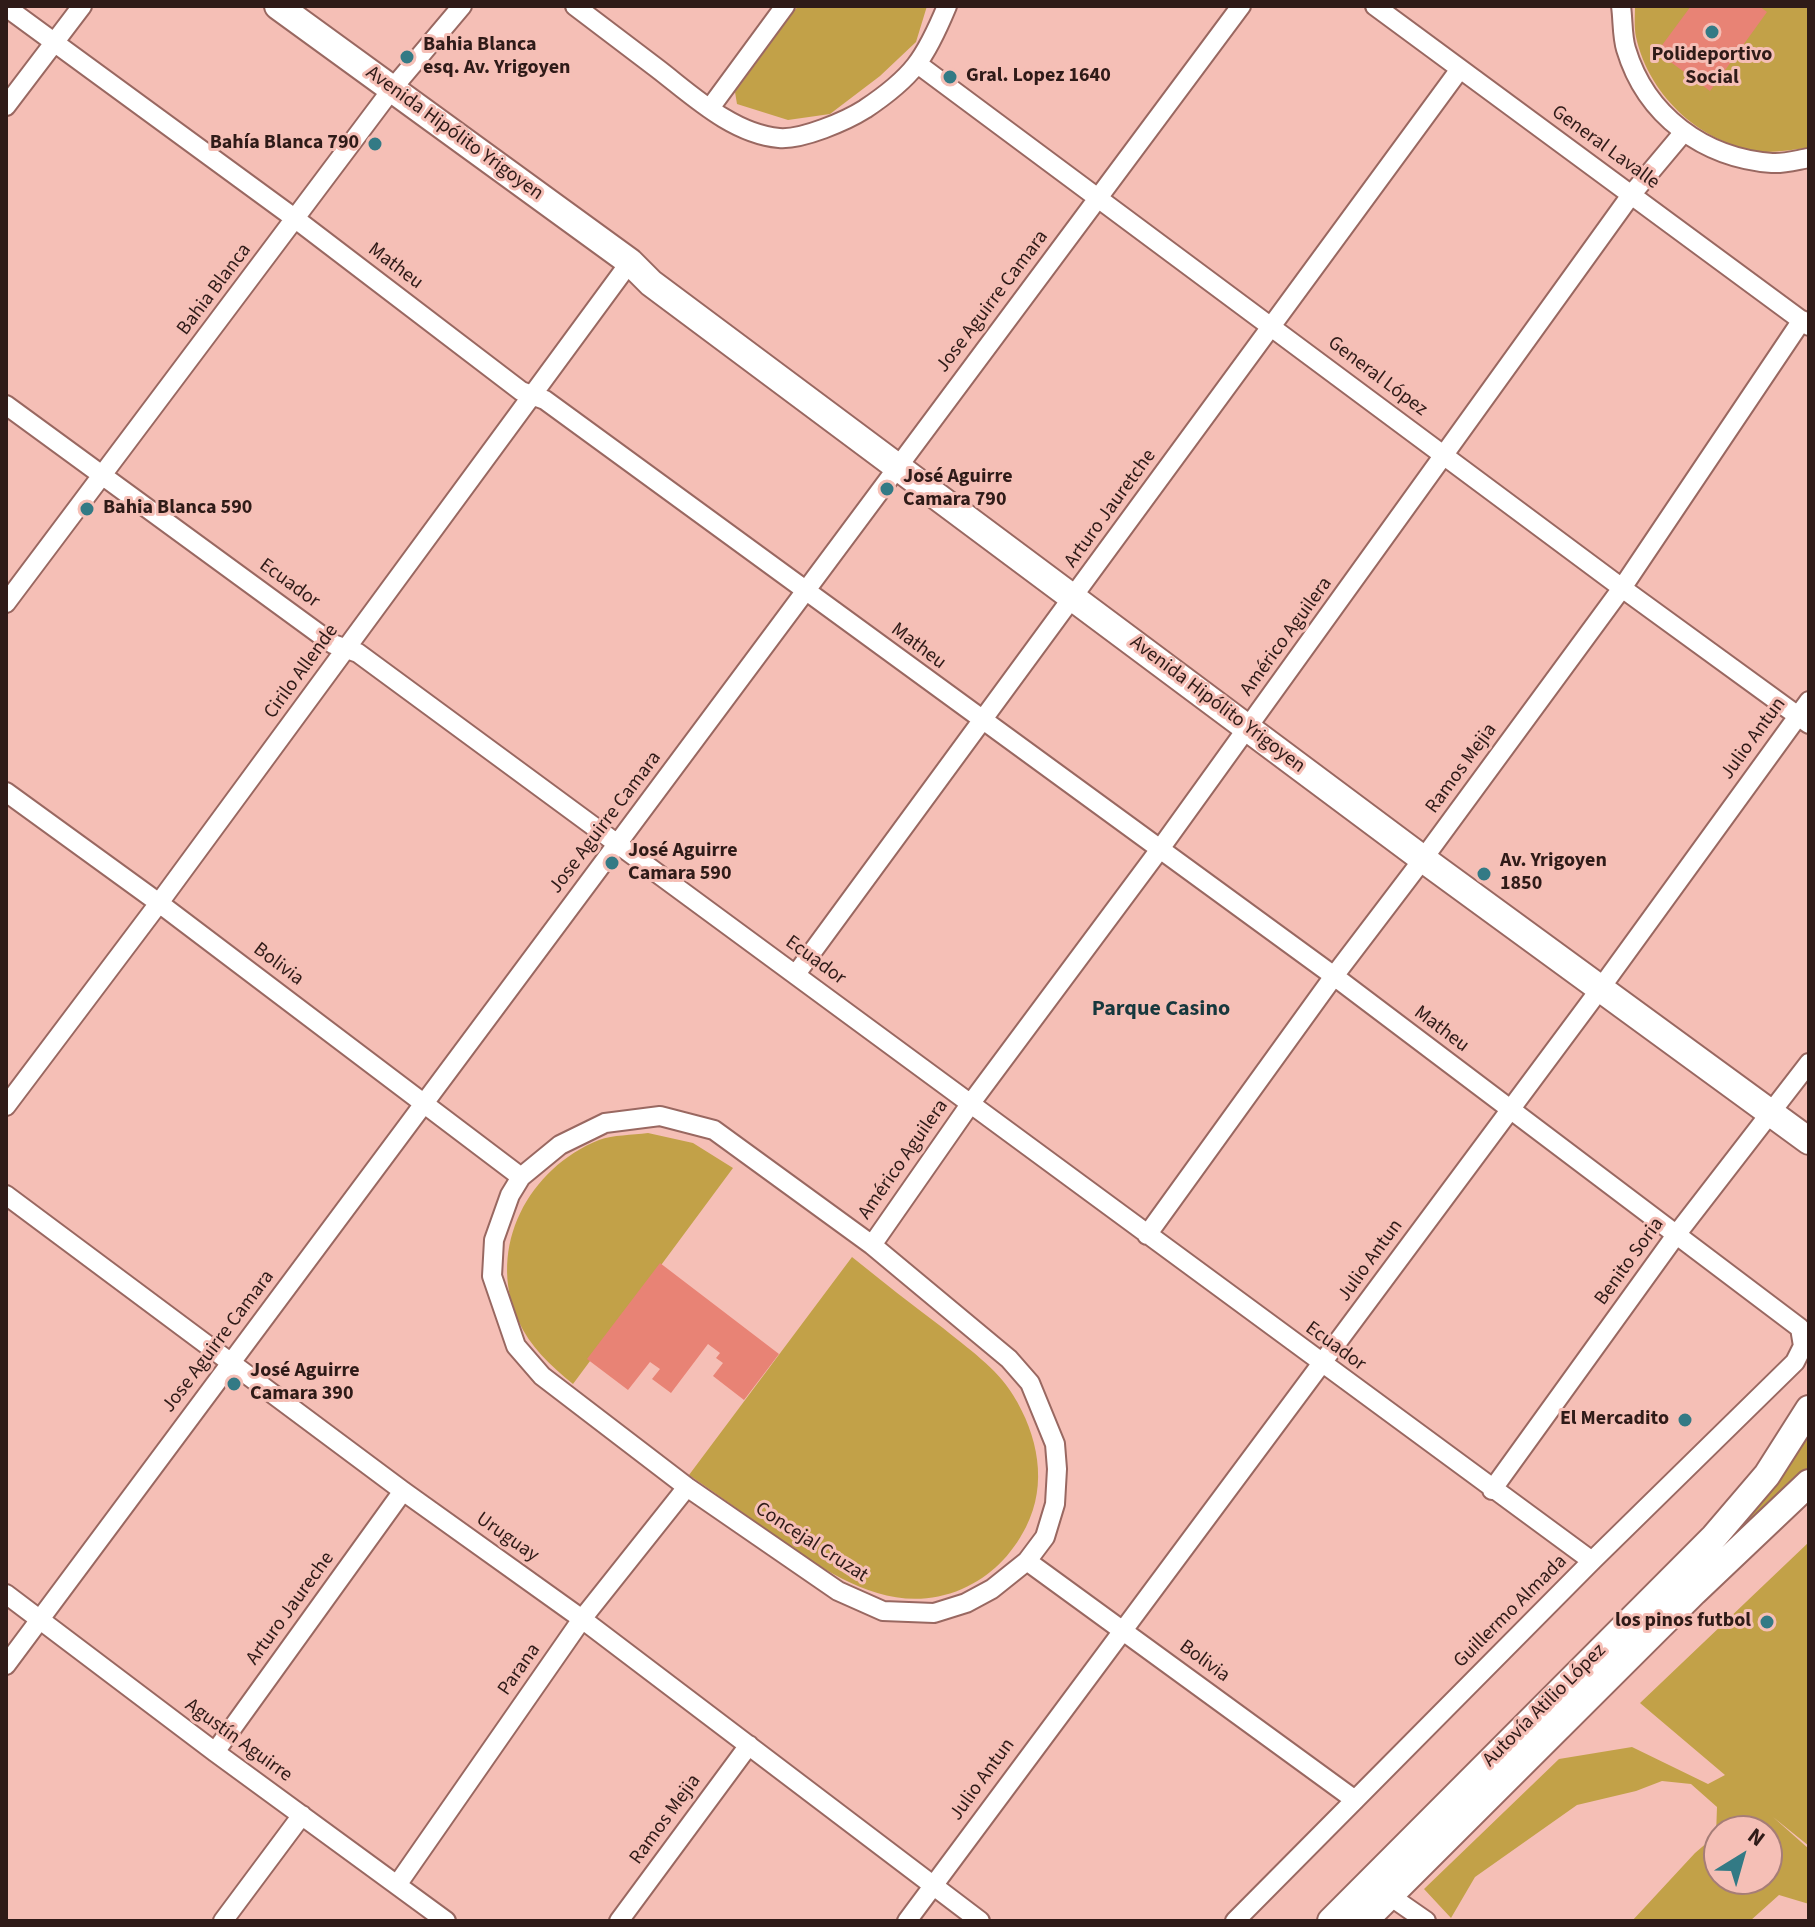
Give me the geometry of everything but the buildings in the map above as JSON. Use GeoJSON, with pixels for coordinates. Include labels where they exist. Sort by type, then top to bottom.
{"type":"FeatureCollection","features":[{"type":"Feature","properties":{"kind":"main road","name":"Avenida Hipólito Yrigoyen"},"geometry":{"type":"LineString","coordinates":[[278,6],[630,262],[651,283],[903,460],[1428,853],[1777,1107],[1809,1141]]}},
{"type":"Feature","properties":{"kind":"main road","name":"Avenida Hipólito Yrigoyen"},"geometry":{"type":"LineString","coordinates":[[1777,1107],[1809,1122]]}},
{"type":"Feature","properties":{"kind":"main road","name":"Autovía Atilio López"},"geometry":{"type":"LineString","coordinates":[[1331,1921],[1714,1537],[1767,1475],[1809,1409]]}},
{"type":"Feature","properties":{"kind":"main road","name":"Autovía Atilio López"},"geometry":{"type":"LineString","coordinates":[[1364,1921],[1694,1592],[1809,1483]]}},
{"type":"Feature","properties":{"kind":"street"},"geometry":{"type":"LineString","coordinates":[[6,106],[82,6]]}},
{"type":"Feature","properties":{"kind":"street","name":"Bahia Blanca"},"geometry":{"type":"LineString","coordinates":[[6,603],[297,220],[392,89],[462,6]]}},
{"type":"Feature","properties":{"kind":"street"},"geometry":{"type":"LineString","coordinates":[[575,6],[710,108],[748,130],[781,138],[811,132],[853,116],[888,93],[919,65],[947,6]]}},
{"type":"Feature","properties":{"kind":"street"},"geometry":{"type":"LineString","coordinates":[[710,108],[785,6]]}},
{"type":"Feature","properties":{"kind":"street","name":"Jose Aguirre Camara"},"geometry":{"type":"LineString","coordinates":[[6,1665],[1241,6]]}},
{"type":"Feature","properties":{"kind":"street","name":"General Lavalle"},"geometry":{"type":"LineString","coordinates":[[1375,6],[1805,323]]}},
{"type":"Feature","properties":{"kind":"street"},"geometry":{"type":"LineString","coordinates":[[1621,6],[1626,48],[1646,93],[1663,115],[1683,133],[1730,157],[1775,164],[1809,158]]}},
{"type":"Feature","properties":{"kind":"street","name":"Matheu"},"geometry":{"type":"LineString","coordinates":[[6,7],[297,220],[521,391],[545,400],[982,722],[1334,976],[1800,1328]]}},
{"type":"Feature","properties":{"kind":"street","name":"General López"},"geometry":{"type":"LineString","coordinates":[[919,65],[1622,588],[1805,713]]}},
{"type":"Feature","properties":{"kind":"street","name":"Arturo Jauretche"},"geometry":{"type":"LineString","coordinates":[[796,974],[1460,69]]}},
{"type":"Feature","properties":{"kind":"street","name":"Américo Aguilera"},"geometry":{"type":"LineString","coordinates":[[872,1245],[971,1103],[1160,849],[1631,195],[1683,133]]}},
{"type":"Feature","properties":{"kind":"street","name":"Cirilo Allende"},"geometry":{"type":"LineString","coordinates":[[6,1106],[630,262]]}},
{"type":"Feature","properties":{"kind":"street","name":"Ramos Mejia"},"geometry":{"type":"LineString","coordinates":[[1147,1235],[1334,976],[1622,588],[1805,323]]}},
{"type":"Feature","properties":{"kind":"street","name":"Ecuador"},"geometry":{"type":"LineString","coordinates":[[6,405],[320,634],[358,653],[1592,1561]]}},
{"type":"Feature","properties":{"kind":"street","name":"Julio Antun"},"geometry":{"type":"LineString","coordinates":[[907,1921],[1805,713]]}},
{"type":"Feature","properties":{"kind":"street","name":"Bolivia"},"geometry":{"type":"LineString","coordinates":[[6,792],[159,903],[521,1177]]}},
{"type":"Feature","properties":{"kind":"street","name":"Benito Soria"},"geometry":{"type":"LineString","coordinates":[[1492,1490],[1676,1235],[1809,1063]]}},
{"type":"Feature","properties":{"kind":"street","name":"Concejal Cruzat"},"geometry":{"type":"LineString","coordinates":[[660,1116],[714,1130],[872,1245],[1009,1359],[1030,1383],[1055,1444],[1055,1504],[1045,1537],[1027,1561],[992,1589],[966,1603],[934,1613],[883,1611],[838,1591],[687,1487],[542,1376],[516,1346],[492,1276],[494,1240],[510,1195],[521,1177],[560,1145],[605,1123],[660,1116]]}},
{"type":"Feature","properties":{"kind":"street","name":"Uruguay"},"geometry":{"type":"LineString","coordinates":[[6,1195],[403,1491],[582,1619],[980,1921]]}},
{"type":"Feature","properties":{"kind":"street","name":"Guillermo Almada"},"geometry":{"type":"LineString","coordinates":[[1235,1921],[1592,1561],[1795,1362],[1803,1346],[1800,1328]]}},
{"type":"Feature","properties":{"kind":"street","name":"Parana"},"geometry":{"type":"LineString","coordinates":[[397,1885],[582,1619],[687,1487]]}},
{"type":"Feature","properties":{"kind":"street","name":"Arturo Jaureche"},"geometry":{"type":"LineString","coordinates":[[215,1752],[403,1491]]}},
{"type":"Feature","properties":{"kind":"street","name":"Bolivia"},"geometry":{"type":"LineString","coordinates":[[1027,1561],[1355,1800]]}},
{"type":"Feature","properties":{"kind":"street","name":"Agustín Aguirre"},"geometry":{"type":"LineString","coordinates":[[6,1594],[446,1921]]}},
{"type":"Feature","properties":{"kind":"street","name":"Ramos Mejia"},"geometry":{"type":"LineString","coordinates":[[619,1921],[749,1745]]}},
{"type":"Feature","properties":{"kind":"street"},"geometry":{"type":"LineString","coordinates":[[223,1921],[302,1815]]}},
{"type":"Feature","properties":{"kind":"street"},"geometry":{"type":"LineString","coordinates":[[1390,1896],[1426,1921]]}},
{"type":"Feature","properties":{"kind":"shaded area"},"geometry":{"type":"Polygon","coordinates":[[[798,6],[927,6],[916,42],[880,76],[830,114],[788,120],[737,104],[735,92],[798,6]]]}},
{"type":"Feature","properties":{"kind":"shaded area"},"geometry":{"type":"Polygon","coordinates":[[[1635,6],[1809,6],[1809,148],[1766,152],[1743,148],[1701,129],[1683,115],[1653,80],[1643,59],[1635,33],[1635,6]]]}},
{"type":"Feature","properties":{"kind":"shaded area"},"geometry":{"type":"Polygon","coordinates":[[[648,1133],[693,1143],[733,1168],[573,1384],[541,1355],[518,1320],[509,1292],[507,1265],[511,1238],[520,1213],[534,1190],[552,1170],[574,1153],[604,1138],[648,1133]]]}},
{"type":"Feature","properties":{"kind":"shaded area"},"geometry":{"type":"Polygon","coordinates":[[[852,1257],[990,1367],[1022,1410],[1034,1443],[1037,1494],[1033,1511],[1020,1537],[1007,1556],[982,1578],[962,1589],[936,1597],[911,1599],[886,1595],[839,1577],[795,1550],[689,1475],[852,1257]]]}},
{"type":"Feature","properties":{"kind":"shaded area"},"geometry":{"type":"Polygon","coordinates":[[[1809,1429],[1809,1469],[1738,1531],[1809,1429]]]}},
{"type":"Feature","properties":{"kind":"shaded area"},"geometry":{"type":"Polygon","coordinates":[[[1809,1542],[1809,1846],[1783,1825],[1783,1815],[1717,1815],[1717,1807],[1691,1784],[1662,1781],[1636,1791],[1577,1805],[1475,1877],[1451,1918],[1424,1889],[1559,1759],[1632,1747],[1708,1784],[1725,1775],[1640,1703],[1809,1542]]]}},
{"type":"Feature","properties":{"kind":"shaded area"},"geometry":{"type":"Polygon","coordinates":[[[1783,1826],[1809,1849],[1809,1904],[1779,1895],[1783,1895],[1783,1826]]]}},
{"type":"Feature","properties":{"kind":"shaded area"},"geometry":{"type":"Polygon","coordinates":[[[1703,1846],[1703,1895],[1779,1895],[1750,1921],[1632,1921],[1703,1846]]]}},
{"type":"Feature","properties":{"kind":"place","name":"Polideportivo Social"},"geometry":{"type":"Point","coordinates":[1712,32]}},
{"type":"Feature","properties":{"kind":"place","name":"Bahia Blanca esq. Av. Yrigoyen"},"geometry":{"type":"Point","coordinates":[407,57]}},
{"type":"Feature","properties":{"kind":"place","name":"Gral. Lopez 1640"},"geometry":{"type":"Point","coordinates":[950,77]}},
{"type":"Feature","properties":{"kind":"place","name":"Bahía Blanca 790"},"geometry":{"type":"Point","coordinates":[375,144]}},
{"type":"Feature","properties":{"kind":"place","name":"José Aguirre Camara 790"},"geometry":{"type":"Point","coordinates":[887,489]}},
{"type":"Feature","properties":{"kind":"place","name":"Bahia Blanca 590"},"geometry":{"type":"Point","coordinates":[87,509]}},
{"type":"Feature","properties":{"kind":"place","name":"José Aguirre Camara 590"},"geometry":{"type":"Point","coordinates":[612,863]}},
{"type":"Feature","properties":{"kind":"place","name":"Av. Yrigoyen 1850"},"geometry":{"type":"Point","coordinates":[1484,874]}},
{"type":"Feature","properties":{"kind":"place","name":"José Aguirre Camara 390"},"geometry":{"type":"Point","coordinates":[234,1384]}},
{"type":"Feature","properties":{"kind":"place","name":"El Mercadito"},"geometry":{"type":"Point","coordinates":[1685,1420]}},
{"type":"Feature","properties":{"kind":"place","name":"los pinos futbol"},"geometry":{"type":"Point","coordinates":[1767,1622]}},
{"type":"Feature","properties":{"kind":"district","name":"Parque Casino"},"geometry":{"type":"Point","coordinates":[1161,1010]}}]}
